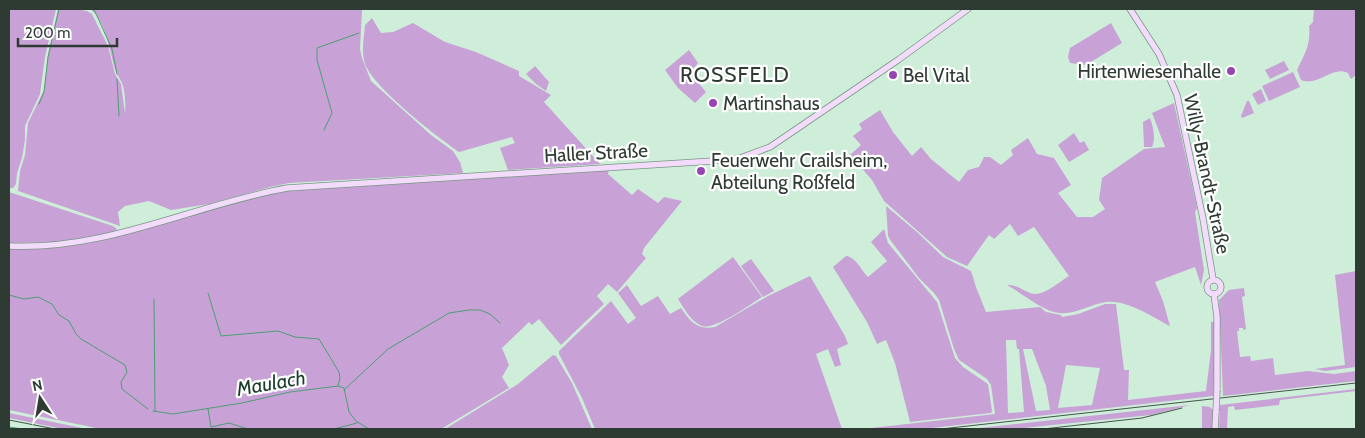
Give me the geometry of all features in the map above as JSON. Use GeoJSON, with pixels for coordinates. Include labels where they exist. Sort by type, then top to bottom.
{"type":"FeatureCollection","features":[{"type":"Feature","properties":{"kind":"main road","name":"Haller Straße"},"geometry":{"type":"LineString","coordinates":[[9,246],[44,246],[95,239],[239,199],[297,186],[740,158],[770,147],[968,9]]}},
{"type":"Feature","properties":{"kind":"main road","name":"Haller Straße"},"geometry":{"type":"LineString","coordinates":[[922,42],[974,9]]}},
{"type":"Feature","properties":{"kind":"main road","name":"Willy-Brandt-Straße"},"geometry":{"type":"LineString","coordinates":[[1129,9],[1169,76],[1182,118],[1203,219],[1213,279]]}},
{"type":"Feature","properties":{"kind":"main road"},"geometry":{"type":"LineString","coordinates":[[1213,279],[1219,282],[1221,286],[1218,292],[1214,294],[1208,291],[1206,286],[1213,279]]}},
{"type":"Feature","properties":{"kind":"main road"},"geometry":{"type":"LineString","coordinates":[[1214,294],[1217,390],[1214,429]]}},
{"type":"Feature","properties":{"kind":"shaded area"},"geometry":{"type":"Polygon","coordinates":[[[9,9],[56,9],[45,57],[40,94],[25,126],[22,158],[16,184],[13,188],[9,188],[9,9]]]}},
{"type":"Feature","properties":{"kind":"shaded area"},"geometry":{"type":"Polygon","coordinates":[[[58,9],[76,9],[92,14],[108,46],[115,74],[121,84],[125,113],[123,86],[116,71],[100,20],[90,9],[362,9],[360,49],[371,81],[431,135],[453,151],[460,162],[463,173],[289,183],[209,204],[171,210],[149,201],[125,206],[118,212],[120,226],[18,191],[20,171],[25,155],[28,123],[44,90],[48,55],[58,9]]]}},
{"type":"Feature","properties":{"kind":"shaded area"},"geometry":{"type":"Polygon","coordinates":[[[1314,9],[1356,9],[1356,75],[1351,79],[1348,73],[1342,71],[1313,81],[1301,80],[1297,70],[1308,44],[1309,26],[1313,22],[1314,9]]]}},
{"type":"Feature","properties":{"kind":"shaded area"},"geometry":{"type":"Polygon","coordinates":[[[372,18],[381,33],[393,32],[413,23],[445,42],[476,52],[519,71],[519,76],[551,95],[544,102],[600,164],[508,170],[500,148],[515,143],[512,137],[459,152],[407,111],[380,86],[371,74],[365,64],[363,49],[365,25],[372,18]]]}},
{"type":"Feature","properties":{"kind":"shaded area"},"geometry":{"type":"Polygon","coordinates":[[[1111,23],[1122,43],[1086,65],[1070,63],[1068,57],[1070,48],[1111,23]]]}},
{"type":"Feature","properties":{"kind":"shaded area"},"geometry":{"type":"Polygon","coordinates":[[[689,50],[698,63],[690,73],[706,92],[695,103],[678,88],[665,70],[689,50]]]}},
{"type":"Feature","properties":{"kind":"shaded area"},"geometry":{"type":"Polygon","coordinates":[[[1284,61],[1289,70],[1270,79],[1265,70],[1284,61]]]}},
{"type":"Feature","properties":{"kind":"shaded area"},"geometry":{"type":"Polygon","coordinates":[[[535,66],[549,82],[546,91],[526,74],[535,66]]]}},
{"type":"Feature","properties":{"kind":"shaded area"},"geometry":{"type":"Polygon","coordinates":[[[1293,72],[1300,87],[1269,101],[1262,86],[1293,72]]]}},
{"type":"Feature","properties":{"kind":"shaded area"},"geometry":{"type":"Polygon","coordinates":[[[1261,89],[1266,101],[1258,105],[1252,94],[1261,89]]]}},
{"type":"Feature","properties":{"kind":"shaded area"},"geometry":{"type":"Polygon","coordinates":[[[1247,101],[1249,101],[1254,113],[1242,118],[1241,116],[1247,101]]]}},
{"type":"Feature","properties":{"kind":"shaded area"},"geometry":{"type":"Polygon","coordinates":[[[1174,103],[1197,208],[1195,212],[1204,270],[1201,285],[1195,267],[1155,282],[1170,326],[1139,309],[1114,302],[1099,303],[1067,313],[1054,312],[1037,304],[1007,285],[1016,286],[1035,294],[1050,289],[1069,276],[1034,227],[1018,236],[1010,224],[994,239],[989,235],[967,266],[947,257],[884,201],[872,180],[850,155],[861,145],[853,136],[862,129],[859,124],[880,110],[893,132],[912,156],[921,147],[931,159],[959,182],[968,170],[979,167],[984,157],[990,157],[1001,165],[1013,155],[1011,150],[1028,138],[1037,154],[1054,158],[1071,185],[1058,193],[1077,217],[1093,217],[1105,209],[1099,200],[1102,178],[1144,149],[1165,147],[1152,113],[1174,103]]]}},
{"type":"Feature","properties":{"kind":"shaded area"},"geometry":{"type":"Polygon","coordinates":[[[1150,118],[1154,140],[1152,147],[1144,147],[1143,122],[1150,118]]]}},
{"type":"Feature","properties":{"kind":"shaded area"},"geometry":{"type":"Polygon","coordinates":[[[1074,133],[1080,143],[1084,141],[1089,150],[1069,162],[1058,145],[1074,133]]]}},
{"type":"Feature","properties":{"kind":"shaded area"},"geometry":{"type":"Polygon","coordinates":[[[609,169],[608,174],[632,195],[638,189],[658,203],[664,197],[682,201],[644,248],[642,254],[646,258],[617,292],[608,284],[597,296],[604,304],[561,345],[539,319],[532,325],[529,322],[502,348],[509,365],[502,377],[509,388],[441,429],[101,429],[9,410],[9,247],[73,245],[255,197],[295,189],[609,169]]]}},
{"type":"Feature","properties":{"kind":"shaded area"},"geometry":{"type":"Polygon","coordinates":[[[9,192],[113,226],[117,229],[114,232],[63,242],[9,243],[9,192]]]}},
{"type":"Feature","properties":{"kind":"shaded area"},"geometry":{"type":"Polygon","coordinates":[[[886,206],[943,257],[971,271],[986,312],[1040,307],[1046,312],[1061,315],[1062,317],[1078,314],[1105,304],[1116,304],[1124,370],[1129,370],[1128,400],[1206,391],[1211,350],[1211,322],[1214,322],[1215,377],[1213,396],[923,429],[863,429],[995,414],[991,385],[987,379],[959,360],[939,300],[919,278],[888,236],[886,206]],[[1006,340],[1008,413],[1024,412],[1019,349],[1017,349],[1016,340],[1006,340]],[[1023,349],[1036,411],[1050,410],[1046,386],[1032,349],[1023,349]],[[1066,365],[1058,408],[1092,405],[1100,368],[1066,365]]]}},
{"type":"Feature","properties":{"kind":"shaded area"},"geometry":{"type":"Polygon","coordinates":[[[884,229],[888,243],[937,302],[955,358],[963,367],[988,384],[991,413],[910,422],[895,363],[886,340],[877,344],[867,322],[833,267],[846,256],[850,257],[856,261],[868,277],[887,261],[871,242],[884,229]]]}},
{"type":"Feature","properties":{"kind":"shaded area"},"geometry":{"type":"Polygon","coordinates":[[[733,257],[762,297],[724,321],[702,326],[691,318],[678,299],[733,257]]]}},
{"type":"Feature","properties":{"kind":"shaded area"},"geometry":{"type":"Polygon","coordinates":[[[751,259],[774,291],[763,297],[741,266],[751,259]]]}},
{"type":"Feature","properties":{"kind":"shaded area"},"geometry":{"type":"Polygon","coordinates":[[[1356,271],[1356,367],[1325,371],[1315,369],[1345,365],[1335,275],[1356,271]]]}},
{"type":"Feature","properties":{"kind":"shaded area"},"geometry":{"type":"Polygon","coordinates":[[[810,276],[848,344],[837,349],[841,365],[835,367],[828,349],[816,354],[842,429],[595,429],[559,351],[611,301],[628,324],[636,318],[618,293],[627,285],[641,306],[658,296],[670,314],[681,308],[695,324],[708,328],[715,327],[768,296],[810,276]]]}},
{"type":"Feature","properties":{"kind":"shaded area"},"geometry":{"type":"Polygon","coordinates":[[[1244,288],[1245,296],[1242,297],[1246,329],[1239,328],[1239,331],[1237,331],[1240,357],[1250,356],[1251,361],[1273,358],[1275,375],[1308,371],[1334,374],[1356,371],[1356,381],[1223,396],[1219,300],[1229,290],[1244,288]]]}},
{"type":"Feature","properties":{"kind":"shaded area"},"geometry":{"type":"Polygon","coordinates":[[[553,355],[556,356],[572,383],[592,429],[445,429],[518,384],[553,355]]]}},
{"type":"Feature","properties":{"kind":"shaded area"},"geometry":{"type":"Polygon","coordinates":[[[1356,389],[1356,391],[1280,400],[1279,405],[1235,410],[1234,406],[1228,407],[1227,429],[1219,429],[1220,405],[1356,389]]]}},
{"type":"Feature","properties":{"kind":"shaded area"},"geometry":{"type":"Polygon","coordinates":[[[1190,405],[1151,415],[1014,429],[970,429],[1190,405]]]}},
{"type":"Feature","properties":{"kind":"shaded area"},"geometry":{"type":"Polygon","coordinates":[[[1202,406],[1210,407],[1214,411],[1212,429],[1202,429],[1202,406]]]}},
{"type":"Feature","properties":{"kind":"shaded area"},"geometry":{"type":"Polygon","coordinates":[[[9,413],[87,429],[63,429],[9,418],[9,413]]]}},
{"type":"Feature","properties":{"kind":"waterway"},"geometry":{"type":"LineString","coordinates":[[39,104],[44,92],[48,57],[59,9]]}},
{"type":"Feature","properties":{"kind":"waterway"},"geometry":{"type":"LineString","coordinates":[[90,9],[94,10],[112,49],[117,74]]}},
{"type":"Feature","properties":{"kind":"waterway"},"geometry":{"type":"LineString","coordinates":[[324,130],[332,113],[317,60],[317,48],[359,33]]}},
{"type":"Feature","properties":{"kind":"waterway"},"geometry":{"type":"LineString","coordinates":[[117,79],[119,116]]}},
{"type":"Feature","properties":{"kind":"waterway"},"geometry":{"type":"LineString","coordinates":[[208,293],[221,336],[278,331],[295,337],[319,339],[339,372],[338,386]]}},
{"type":"Feature","properties":{"kind":"waterway","name":"Maulach"},"geometry":{"type":"LineString","coordinates":[[9,295],[24,299],[38,297],[52,304],[59,315],[69,321],[81,339],[125,365],[127,372],[121,382],[122,389],[148,409]]}},
{"type":"Feature","properties":{"kind":"waterway"},"geometry":{"type":"LineString","coordinates":[[154,299],[155,411]]}},
{"type":"Feature","properties":{"kind":"waterway"},"geometry":{"type":"LineString","coordinates":[[344,390],[388,349],[449,313],[480,310],[490,314],[500,323]]}},
{"type":"Feature","properties":{"kind":"waterway","name":"Maulach"},"geometry":{"type":"LineString","coordinates":[[153,411],[173,414],[242,403],[290,392],[338,386],[344,388],[349,412],[356,421],[369,429]]}},
{"type":"Feature","properties":{"kind":"waterway"},"geometry":{"type":"LineString","coordinates":[[208,409],[211,427],[229,423],[248,429]]}},
{"type":"Feature","properties":{"kind":"waterway"},"geometry":{"type":"LineString","coordinates":[[334,429],[357,423]]}},
{"type":"Feature","properties":{"kind":"waterway","name":"Maulach"},"geometry":{"type":"LineString","coordinates":[[9,427],[22,429]]}},
{"type":"Feature","properties":{"kind":"railway"},"geometry":{"type":"LineString","coordinates":[[941,429],[1356,383]]}},
{"type":"Feature","properties":{"kind":"railway"},"geometry":{"type":"LineString","coordinates":[[1043,429],[1142,418],[1182,408]]}},
{"type":"Feature","properties":{"kind":"railway"},"geometry":{"type":"LineString","coordinates":[[9,420],[55,429]]}},
{"type":"Feature","properties":{"kind":"place","name":"Hirtenwiesenhalle"},"geometry":{"type":"Point","coordinates":[1231,71]}},
{"type":"Feature","properties":{"kind":"place","name":"Bel Vital"},"geometry":{"type":"Point","coordinates":[893,75]}},
{"type":"Feature","properties":{"kind":"place","name":"Martinshaus"},"geometry":{"type":"Point","coordinates":[713,103]}},
{"type":"Feature","properties":{"kind":"place","name":"Feuerwehr Crailsheim, Abteilung Roßfeld"},"geometry":{"type":"Point","coordinates":[701,171]}},
{"type":"Feature","properties":{"kind":"district","name":"ROSSFELD"},"geometry":{"type":"Point","coordinates":[735,74]}}]}
